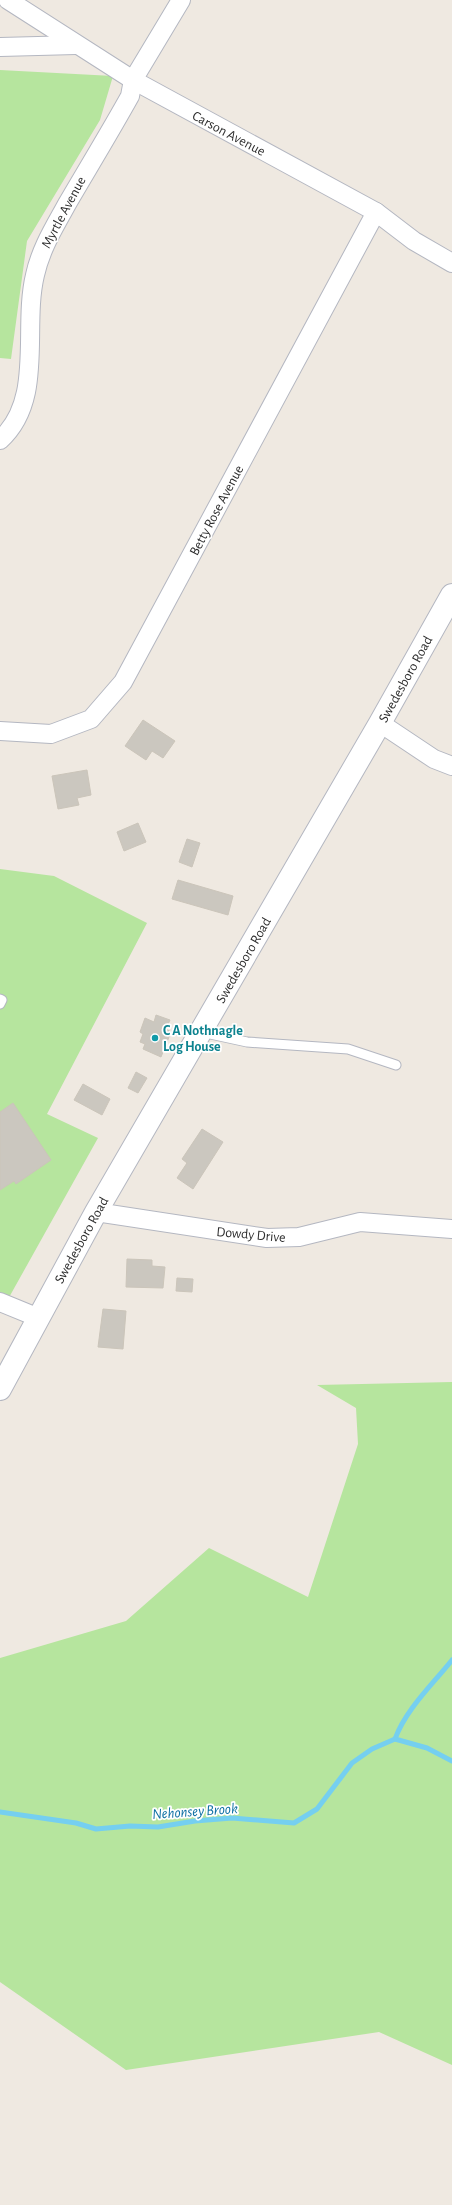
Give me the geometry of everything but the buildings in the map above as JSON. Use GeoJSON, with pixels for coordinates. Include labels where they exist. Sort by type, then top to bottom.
{"type":"FeatureCollection","features":[{"type":"Feature","properties":{"kind":"main road","name":"Swedesboro Road"},"geometry":{"type":"LineString","coordinates":[[0,1389],[96,1212],[380,723],[452,595]]}},
{"type":"Feature","properties":{"kind":"street","name":"Carson Avenue"},"geometry":{"type":"LineString","coordinates":[[8,0],[26,10],[76,45],[133,80],[376,212],[414,241],[452,263]]}},
{"type":"Feature","properties":{"kind":"street","name":"Myrtle Avenue"},"geometry":{"type":"LineString","coordinates":[[0,440],[12,430],[23,401],[30,370],[29,323],[32,291],[43,246],[130,96],[133,80],[181,0]]}},
{"type":"Feature","properties":{"kind":"street"},"geometry":{"type":"LineString","coordinates":[[0,47],[76,45]]}},
{"type":"Feature","properties":{"kind":"street","name":"Betty Rose Avenue"},"geometry":{"type":"LineString","coordinates":[[0,731],[51,734],[91,719],[123,682],[376,212]]}},
{"type":"Feature","properties":{"kind":"street"},"geometry":{"type":"LineString","coordinates":[[380,723],[434,759],[452,766]]}},
{"type":"Feature","properties":{"kind":"street","name":"Dowdy Drive"},"geometry":{"type":"LineString","coordinates":[[96,1212],[267,1238],[299,1237],[360,1222],[452,1230]]}},
{"type":"Feature","properties":{"kind":"street"},"geometry":{"type":"LineString","coordinates":[[0,1302],[38,1318]]}},
{"type":"Feature","properties":{"kind":"lane"},"geometry":{"type":"LineString","coordinates":[[0,998],[2,1000],[0,1004]]}},
{"type":"Feature","properties":{"kind":"lane"},"geometry":{"type":"LineString","coordinates":[[200,1032],[247,1042],[348,1049],[396,1065]]}},
{"type":"Feature","properties":{"kind":"green space"},"geometry":{"type":"Polygon","coordinates":[[[0,70],[113,76],[100,120],[27,241],[11,359],[0,358],[0,70]]]}},
{"type":"Feature","properties":{"kind":"green space"},"geometry":{"type":"Polygon","coordinates":[[[0,869],[54,876],[147,923],[47,1114],[98,1138],[7,1301],[0,1299],[0,869]]]}},
{"type":"Feature","properties":{"kind":"green space"},"geometry":{"type":"Polygon","coordinates":[[[452,1382],[452,2065],[379,2032],[126,2070],[0,1982],[0,1658],[126,1621],[209,1548],[308,1597],[358,1444],[356,1408],[317,1385],[452,1382]]]}},
{"type":"Feature","properties":{"kind":"waterway"},"geometry":{"type":"LineString","coordinates":[[395,1739],[406,1717],[420,1697],[452,1660]]}},
{"type":"Feature","properties":{"kind":"waterway","name":"Nehonsey Brook"},"geometry":{"type":"LineString","coordinates":[[0,1812],[76,1823],[96,1829],[130,1826],[158,1827],[195,1821],[232,1818],[294,1823],[317,1809],[352,1763],[372,1749],[395,1739],[427,1748],[452,1761]]}},
{"type":"Feature","properties":{"kind":"place","name":"C A Nothnagle Log House"},"geometry":{"type":"Point","coordinates":[155,1038]}}]}
